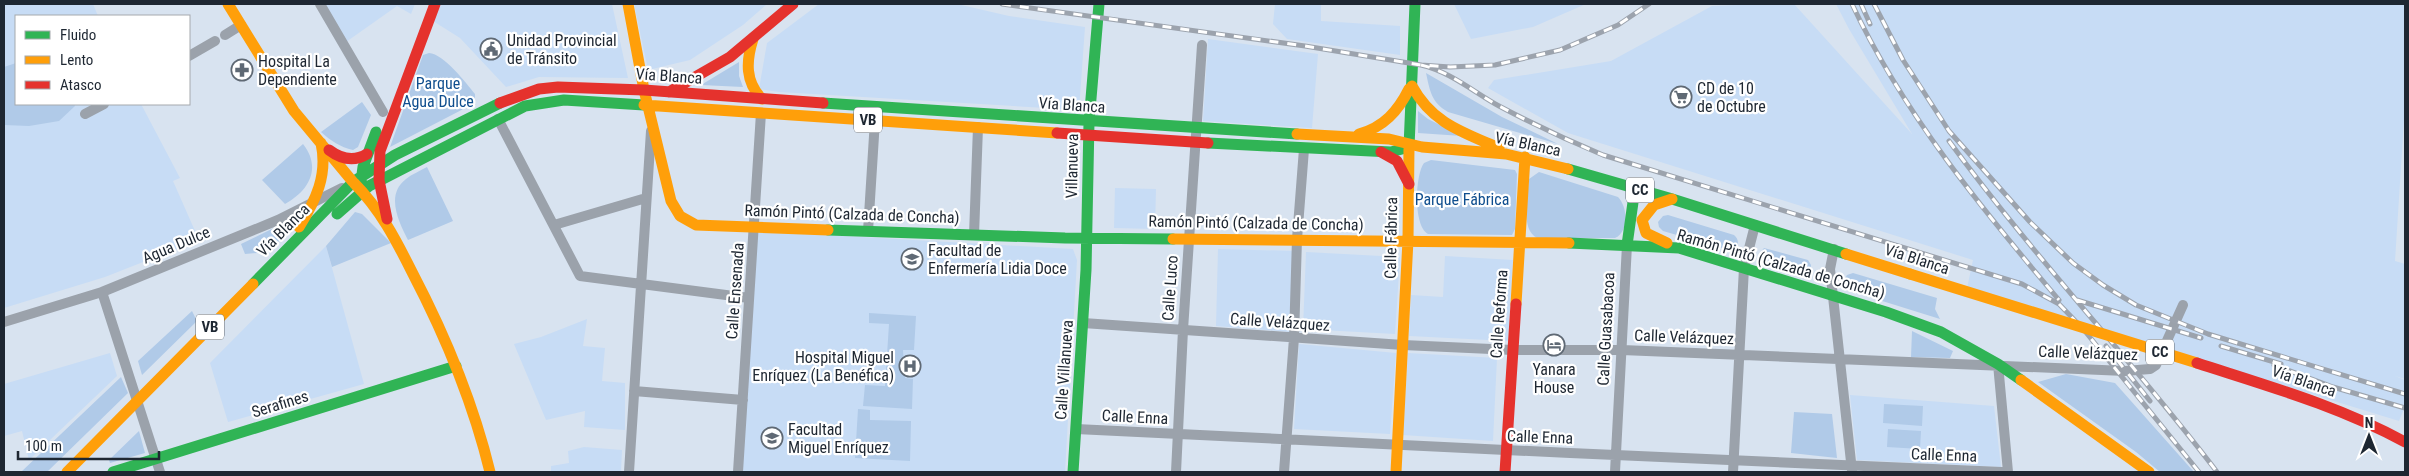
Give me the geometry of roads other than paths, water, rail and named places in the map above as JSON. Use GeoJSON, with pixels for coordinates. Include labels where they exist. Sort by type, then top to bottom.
{"type":"FeatureCollection","features":[{"type":"Feature","properties":{"kind":"main road"},"geometry":{"type":"LineString","coordinates":[[228,4],[294,111],[321,143],[357,180],[362,190],[389,226],[437,320],[456,366],[478,427],[490,472]]}},
{"type":"Feature","properties":{"kind":"main road"},"geometry":{"type":"LineString","coordinates":[[357,180],[426,4]]}},
{"type":"Feature","properties":{"kind":"main road"},"geometry":{"type":"LineString","coordinates":[[389,226],[378,165],[382,144],[435,4]]}},
{"type":"Feature","properties":{"kind":"main road","name":"Ramón Pintó (Calzada de Concha)"},"geometry":{"type":"LineString","coordinates":[[628,4],[644,90],[666,181],[675,210],[687,223],[696,226],[754,226],[1087,239],[1122,237],[1521,241],[1679,248],[1832,294],[1941,332],[1998,364],[2149,472]]}},
{"type":"Feature","properties":{"kind":"main road"},"geometry":{"type":"LineString","coordinates":[[648,105],[730,57],[793,4]]}},
{"type":"Feature","properties":{"kind":"main road","name":"Villanueva"},"geometry":{"type":"LineString","coordinates":[[1086,270],[1089,122],[1099,4]]}},
{"type":"Feature","properties":{"kind":"main road","name":"Calle Fábrica"},"geometry":{"type":"LineString","coordinates":[[1396,472],[1404,345],[1415,4]]}},
{"type":"Feature","properties":{"kind":"main road"},"geometry":{"type":"LineString","coordinates":[[753,39],[749,49],[748,74],[752,88],[762,99]]}},
{"type":"Feature","properties":{"kind":"main road"},"geometry":{"type":"LineString","coordinates":[[644,90],[705,72]]}},
{"type":"Feature","properties":{"kind":"main road"},"geometry":{"type":"LineString","coordinates":[[1348,137],[1367,133],[1385,122],[1398,109],[1411,85]]}},
{"type":"Feature","properties":{"kind":"main road"},"geometry":{"type":"LineString","coordinates":[[1411,85],[1417,99],[1433,116],[1459,130],[1521,156]]}},
{"type":"Feature","properties":{"kind":"main road","name":"Vía Blanca"},"geometry":{"type":"LineString","coordinates":[[67,472],[357,180],[378,165],[500,103],[539,89],[582,86],[1089,122],[1389,139],[1409,147]]}},
{"type":"Feature","properties":{"kind":"main road","name":"Vía Blanca"},"geometry":{"type":"LineString","coordinates":[[83,472],[362,190],[525,106],[544,102],[578,100],[1304,149],[1391,152],[1409,147],[1468,149],[1521,156],[1672,199],[2311,399],[2374,425],[2405,442]]}},
{"type":"Feature","properties":{"kind":"main road"},"geometry":{"type":"LineString","coordinates":[[321,143],[333,153],[350,159],[360,159],[368,154]]}},
{"type":"Feature","properties":{"kind":"main road"},"geometry":{"type":"LineString","coordinates":[[283,253],[313,203],[324,170],[321,143]]}},
{"type":"Feature","properties":{"kind":"main road"},"geometry":{"type":"LineString","coordinates":[[1381,152],[1397,161],[1409,184]]}},
{"type":"Feature","properties":{"kind":"main road","name":"Calle Reforma"},"geometry":{"type":"LineString","coordinates":[[1505,472],[1521,241],[1521,156]]}},
{"type":"Feature","properties":{"kind":"main road","name":"Calle Guasabacoa"},"geometry":{"type":"LineString","coordinates":[[1626,245],[1635,188]]}},
{"type":"Feature","properties":{"kind":"main road"},"geometry":{"type":"LineString","coordinates":[[1645,245],[1642,220],[1648,210],[1654,205],[1672,199]]}},
{"type":"Feature","properties":{"kind":"main road"},"geometry":{"type":"LineString","coordinates":[[1643,228],[1652,238],[1679,248]]}},
{"type":"Feature","properties":{"kind":"main road"},"geometry":{"type":"LineString","coordinates":[[1086,270],[1100,246],[1122,237]]}},
{"type":"Feature","properties":{"kind":"main road","name":"Calle Villanueva"},"geometry":{"type":"LineString","coordinates":[[1072,472],[1086,270]]}},
{"type":"Feature","properties":{"kind":"main road","name":"Serafines"},"geometry":{"type":"LineString","coordinates":[[113,472],[456,366]]}},
{"type":"Feature","properties":{"kind":"street"},"geometry":{"type":"LineString","coordinates":[[320,4],[384,112]]}},
{"type":"Feature","properties":{"kind":"street"},"geometry":{"type":"LineString","coordinates":[[224,35],[241,25]]}},
{"type":"Feature","properties":{"kind":"street"},"geometry":{"type":"LineString","coordinates":[[190,55],[215,41]]}},
{"type":"Feature","properties":{"kind":"street","name":"Calle Luco"},"geometry":{"type":"LineString","coordinates":[[1176,472],[1183,330],[1202,45]]}},
{"type":"Feature","properties":{"kind":"street"},"geometry":{"type":"LineString","coordinates":[[85,114],[102,105]]}},
{"type":"Feature","properties":{"kind":"street","name":"Calle Ensenada"},"geometry":{"type":"LineString","coordinates":[[738,472],[761,112]]}},
{"type":"Feature","properties":{"kind":"street"},"geometry":{"type":"LineString","coordinates":[[630,472],[651,118]]}},
{"type":"Feature","properties":{"kind":"street"},"geometry":{"type":"LineString","coordinates":[[498,119],[580,276],[749,298]]}},
{"type":"Feature","properties":{"kind":"street"},"geometry":{"type":"LineString","coordinates":[[868,231],[875,120]]}},
{"type":"Feature","properties":{"kind":"street"},"geometry":{"type":"LineString","coordinates":[[974,235],[978,127]]}},
{"type":"Feature","properties":{"kind":"street"},"geometry":{"type":"LineString","coordinates":[[1284,472],[1285,438],[1294,338],[1297,239],[1304,149]]}},
{"type":"Feature","properties":{"kind":"street","name":"Agua Dulce"},"geometry":{"type":"LineString","coordinates":[[4,322],[102,292],[278,220],[357,180]]}},
{"type":"Feature","properties":{"kind":"street"},"geometry":{"type":"LineString","coordinates":[[554,224],[646,198]]}},
{"type":"Feature","properties":{"kind":"street"},"geometry":{"type":"LineString","coordinates":[[1733,472],[1744,268],[1755,225]]}},
{"type":"Feature","properties":{"kind":"street","name":"Calle Guasabacoa"},"geometry":{"type":"LineString","coordinates":[[1615,472],[1626,245]]}},
{"type":"Feature","properties":{"kind":"street"},"geometry":{"type":"LineString","coordinates":[[1834,250],[1830,269],[1832,294],[1852,469]]}},
{"type":"Feature","properties":{"kind":"street"},"geometry":{"type":"LineString","coordinates":[[102,292],[160,472]]}},
{"type":"Feature","properties":{"kind":"street","name":"Calle Velázquez"},"geometry":{"type":"LineString","coordinates":[[1083,323],[1404,345],[1512,350],[1622,350],[1839,360],[1998,364],[2116,371],[2150,369],[2156,365],[2183,305]]}},
{"type":"Feature","properties":{"kind":"street"},"geometry":{"type":"LineString","coordinates":[[1998,364],[2008,472]]}},
{"type":"Feature","properties":{"kind":"street"},"geometry":{"type":"LineString","coordinates":[[634,391],[743,400]]}},
{"type":"Feature","properties":{"kind":"street","name":"Calle Enna"},"geometry":{"type":"LineString","coordinates":[[1076,429],[1734,461],[1852,469],[2002,472]]}},
{"type":"Feature","properties":{"kind":"railway"},"geometry":{"type":"LineString","coordinates":[[1002,4],[1305,46],[1421,65],[1450,67],[1495,65],[1560,50],[1618,25],[1649,4]]}},
{"type":"Feature","properties":{"kind":"railway"},"geometry":{"type":"LineString","coordinates":[[1852,4],[1872,44],[1920,122],[2001,231],[2059,300]]}},
{"type":"Feature","properties":{"kind":"railway"},"geometry":{"type":"LineString","coordinates":[[1861,4],[1870,24]]}},
{"type":"Feature","properties":{"kind":"railway"},"geometry":{"type":"LineString","coordinates":[[1874,4],[1903,60],[1949,131],[2030,222],[2073,263],[2103,285],[2136,305],[2208,334],[2405,394]]}},
{"type":"Feature","properties":{"kind":"railway"},"geometry":{"type":"LineString","coordinates":[[1421,65],[1442,72],[1512,113],[1603,155],[2022,284],[2059,304],[2084,330]]}},
{"type":"Feature","properties":{"kind":"railway"},"geometry":{"type":"LineString","coordinates":[[1949,141],[2014,225],[2151,389],[2217,472]]}},
{"type":"Feature","properties":{"kind":"railway"},"geometry":{"type":"LineString","coordinates":[[2077,300],[2201,338]]}},
{"type":"Feature","properties":{"kind":"railway"},"geometry":{"type":"LineString","coordinates":[[2080,325],[2199,472]]}},
{"type":"Feature","properties":{"kind":"railway"},"geometry":{"type":"LineString","coordinates":[[2106,346],[2150,401]]}},
{"type":"Feature","properties":{"kind":"railway"},"geometry":{"type":"LineString","coordinates":[[2221,346],[2281,364]]}},
{"type":"Feature","properties":{"kind":"railway"},"geometry":{"type":"LineString","coordinates":[[2274,365],[2333,387],[2405,408]]}},
{"type":"Feature","properties":{"kind":"place","name":"Unidad Provincial de Tránsito"},"geometry":{"type":"Point","coordinates":[491,49]}},
{"type":"Feature","properties":{"kind":"place","name":"Hospital La Dependiente"},"geometry":{"type":"Point","coordinates":[242,70]}},
{"type":"Feature","properties":{"kind":"place","name":"CD de 10 de Octubre"},"geometry":{"type":"Point","coordinates":[1681,97]}},
{"type":"Feature","properties":{"kind":"place","name":"Facultad de Enfermería Lidia Doce"},"geometry":{"type":"Point","coordinates":[912,259]}},
{"type":"Feature","properties":{"kind":"place","name":"Yanara House"},"geometry":{"type":"Point","coordinates":[1554,345]}},
{"type":"Feature","properties":{"kind":"place","name":"Hospital Miguel Enríquez (La Benéfica)"},"geometry":{"type":"Point","coordinates":[910,366]}},
{"type":"Feature","properties":{"kind":"place","name":"Facultad Miguel Enríquez"},"geometry":{"type":"Point","coordinates":[772,438]}},
{"type":"Feature","properties":{"kind":"park label","name":"Parque Agua Dulce"},"geometry":{"type":"Point","coordinates":[438,92]}},
{"type":"Feature","properties":{"kind":"park label","name":"Parque Fábrica"},"geometry":{"type":"Point","coordinates":[1462,199]}}]}
